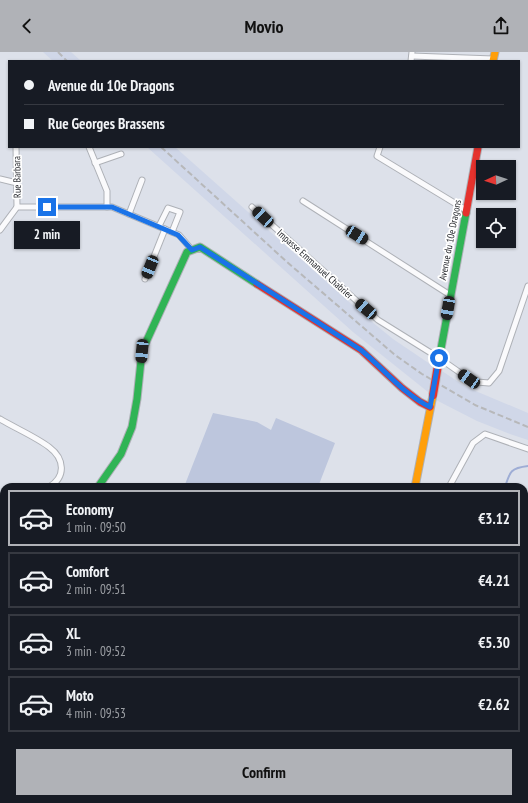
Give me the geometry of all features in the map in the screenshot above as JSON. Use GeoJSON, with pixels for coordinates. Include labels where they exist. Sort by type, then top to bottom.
{"type":"FeatureCollection","features":[{"type":"Feature","properties":{"kind":"street"},"geometry":{"type":"LineString","coordinates":[[412,56],[494,57]]}},
{"type":"Feature","properties":{"kind":"street","name":"Rue Barbara"},"geometry":{"type":"LineString","coordinates":[[16,148],[17,207]]}},
{"type":"Feature","properties":{"kind":"street"},"geometry":{"type":"LineString","coordinates":[[89,148],[106,191],[107,207]]}},
{"type":"Feature","properties":{"kind":"street"},"geometry":{"type":"LineString","coordinates":[[380,148],[377,156],[466,210]]}},
{"type":"Feature","properties":{"kind":"street","name":"Avenue du 10e Dragons"},"geometry":{"type":"LineString","coordinates":[[416,483],[478,148]]}},
{"type":"Feature","properties":{"kind":"street"},"geometry":{"type":"LineString","coordinates":[[95,163],[121,154]]}},
{"type":"Feature","properties":{"kind":"street"},"geometry":{"type":"LineString","coordinates":[[0,179],[17,183]]}},
{"type":"Feature","properties":{"kind":"street"},"geometry":{"type":"LineString","coordinates":[[129,214],[142,180]]}},
{"type":"Feature","properties":{"kind":"street"},"geometry":{"type":"LineString","coordinates":[[303,201],[450,295]]}},
{"type":"Feature","properties":{"kind":"street"},"geometry":{"type":"LineString","coordinates":[[0,230],[17,207],[112,207],[178,235],[192,250]]}},
{"type":"Feature","properties":{"kind":"street","name":"Impasse Emmanuel Chabrier"},"geometry":{"type":"LineString","coordinates":[[252,207],[378,320],[418,346],[439,362],[477,382],[489,383],[499,371],[528,286]]}},
{"type":"Feature","properties":{"kind":"street"},"geometry":{"type":"LineString","coordinates":[[158,226],[168,208],[180,212],[172,232]]}},
{"type":"Feature","properties":{"kind":"street"},"geometry":{"type":"LineString","coordinates":[[145,279],[165,229]]}},
{"type":"Feature","properties":{"kind":"street"},"geometry":{"type":"LineString","coordinates":[[101,483],[121,454],[132,427],[137,399],[142,351],[187,252],[200,247],[346,340],[374,360],[412,396],[430,407]]}},
{"type":"Feature","properties":{"kind":"street"},"geometry":{"type":"LineString","coordinates":[[0,420],[50,447],[61,460],[62,473],[56,483]]}},
{"type":"Feature","properties":{"kind":"street"},"geometry":{"type":"LineString","coordinates":[[452,483],[473,443],[485,434],[528,449]]}},
{"type":"Feature","properties":{"kind":"shaded area"},"geometry":{"type":"Polygon","coordinates":[[[43,52],[71,52],[80,60],[52,60],[43,52]]]}},
{"type":"Feature","properties":{"kind":"shaded area"},"geometry":{"type":"Polygon","coordinates":[[[148,148],[176,148],[366,317],[393,339],[433,366],[428,392],[353,332],[148,148]]]}},
{"type":"Feature","properties":{"kind":"shaded area"},"geometry":{"type":"Polygon","coordinates":[[[442,371],[466,387],[528,413],[528,440],[477,421],[436,400],[442,371]]]}},
{"type":"Feature","properties":{"kind":"shaded area"},"geometry":{"type":"Polygon","coordinates":[[[213,413],[257,422],[271,430],[276,418],[335,443],[320,483],[186,483],[213,413]]]}},
{"type":"Feature","properties":{"kind":"waterway"},"geometry":{"type":"LineString","coordinates":[[506,483],[512,471],[528,466]]}},
{"type":"Feature","properties":{"kind":"railway"},"geometry":{"type":"LineString","coordinates":[[58,52],[66,60]]}},
{"type":"Feature","properties":{"kind":"railway"},"geometry":{"type":"LineString","coordinates":[[162,148],[287,262],[395,355],[422,374],[475,405],[528,427]]}},
{"type":"Feature","properties":{"kind":"traffic: fast"},"geometry":{"type":"LineString","coordinates":[[438,365],[466,213]]}},
{"type":"Feature","properties":{"kind":"traffic: fast"},"geometry":{"type":"LineString","coordinates":[[101,483],[121,454],[132,427],[137,399],[142,351],[187,252],[200,247],[257,284]]}},
{"type":"Feature","properties":{"kind":"traffic: slow"},"geometry":{"type":"LineString","coordinates":[[493,60],[495,52]]}},
{"type":"Feature","properties":{"kind":"traffic: slow"},"geometry":{"type":"LineString","coordinates":[[416,483],[433,395]]}},
{"type":"Feature","properties":{"kind":"traffic: jam"},"geometry":{"type":"LineString","coordinates":[[466,213],[478,148]]}},
{"type":"Feature","properties":{"kind":"traffic: jam"},"geometry":{"type":"LineString","coordinates":[[257,284],[361,350],[402,388],[420,402],[430,407]]}},
{"type":"Feature","properties":{"kind":"traffic: jam"},"geometry":{"type":"LineString","coordinates":[[433,395],[438,365]]}},
{"type":"Feature","properties":{"kind":"route"},"geometry":{"type":"LineString","coordinates":[[47,207],[112,207],[178,235],[192,250],[200,247],[361,350],[374,360],[412,396],[430,407],[439,358]]}}]}
